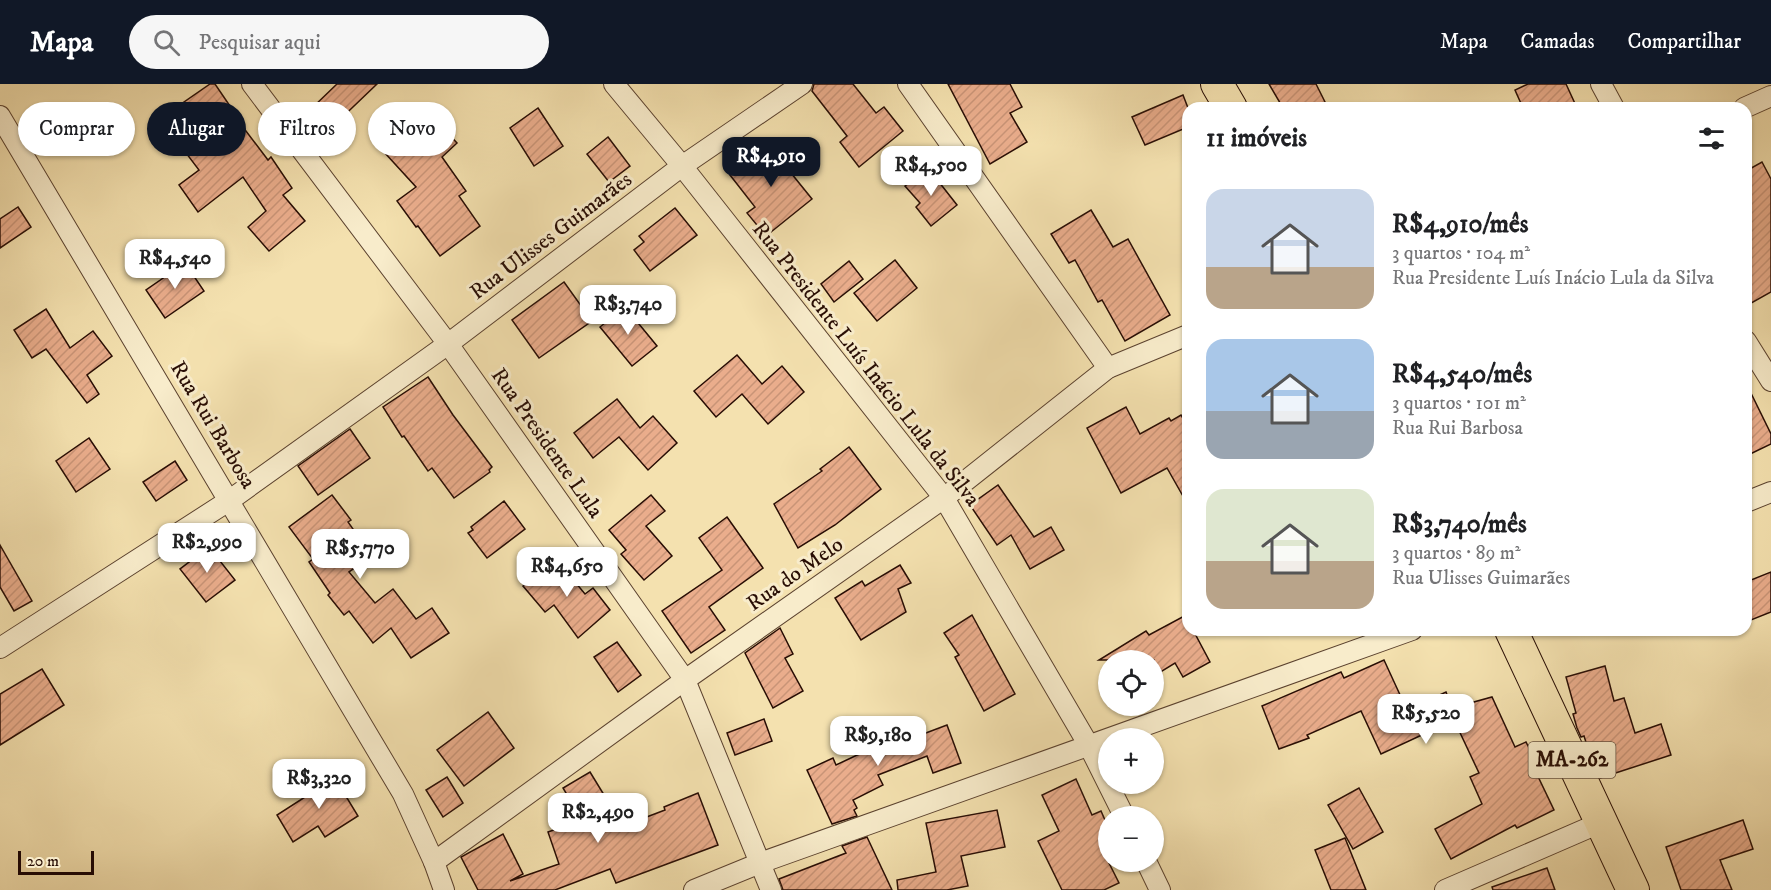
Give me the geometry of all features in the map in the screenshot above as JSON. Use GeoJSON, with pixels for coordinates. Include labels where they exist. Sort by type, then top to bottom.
{"type":"FeatureCollection","features":[{"type":"Feature","properties":{"kind":"main road"},"geometry":{"type":"LineString","coordinates":[[1217,84],[1228,102]]}},
{"type":"Feature","properties":{"kind":"main road","name":"MA-262"},"geometry":{"type":"LineString","coordinates":[[1514,636],[1633,890]]}},
{"type":"Feature","properties":{"kind":"street","name":"Rua Presidente Lula"},"geometry":{"type":"LineString","coordinates":[[252,84],[448,344],[685,680],[771,890]]}},
{"type":"Feature","properties":{"kind":"street","name":"Rua Presidente Luís Inácio Lula da Silva"},"geometry":{"type":"LineString","coordinates":[[614,84],[682,166],[944,498],[1088,744],[1119,806]]}},
{"type":"Feature","properties":{"kind":"street","name":"Rua Ulisses Guimarães"},"geometry":{"type":"LineString","coordinates":[[2,643],[230,500],[448,344],[682,166],[802,84]]}},
{"type":"Feature","properties":{"kind":"street"},"geometry":{"type":"LineString","coordinates":[[908,84],[1108,368]]}},
{"type":"Feature","properties":{"kind":"street"},"geometry":{"type":"LineString","coordinates":[[1601,84],[1611,102]]}},
{"type":"Feature","properties":{"kind":"street"},"geometry":{"type":"LineString","coordinates":[[1752,104],[1771,96]]}},
{"type":"Feature","properties":{"kind":"street","name":"Rua Rui Barbosa"},"geometry":{"type":"LineString","coordinates":[[0,116],[404,794],[434,861],[444,890]]}},
{"type":"Feature","properties":{"kind":"street","name":"Rua do Melo"},"geometry":{"type":"LineString","coordinates":[[434,861],[685,680],[944,498],[1108,368],[1182,337]]}},
{"type":"Feature","properties":{"kind":"street"},"geometry":{"type":"LineString","coordinates":[[1752,350],[1771,381]]}},
{"type":"Feature","properties":{"kind":"street"},"geometry":{"type":"LineString","coordinates":[[1752,500],[1771,492]]}},
{"type":"Feature","properties":{"kind":"street"},"geometry":{"type":"LineString","coordinates":[[694,890],[760,863],[1088,744],[1395,636]]}},
{"type":"Feature","properties":{"kind":"street"},"geometry":{"type":"LineString","coordinates":[[1445,890],[1602,822]]}},
{"type":"Feature","properties":{"kind":"street"},"geometry":{"type":"LineString","coordinates":[[1151,872],[1160,890]]}},
{"type":"Feature","properties":{"kind":"building"},"geometry":{"type":"Polygon","coordinates":[[[210,84],[215,84],[227,102],[184,102],[210,84]]]}},
{"type":"Feature","properties":{"kind":"building"},"geometry":{"type":"Polygon","coordinates":[[[337,84],[377,84],[356,104],[356,102],[318,102],[337,84]]]}},
{"type":"Feature","properties":{"kind":"building"},"geometry":{"type":"Polygon","coordinates":[[[814,84],[853,84],[876,113],[884,107],[903,131],[859,167],[840,142],[847,136],[812,91],[814,84]]]}},
{"type":"Feature","properties":{"kind":"building"},"geometry":{"type":"Polygon","coordinates":[[[948,84],[1010,84],[1022,107],[1010,113],[1027,142],[990,164],[948,84]]]}},
{"type":"Feature","properties":{"kind":"building"},"geometry":{"type":"Polygon","coordinates":[[[1269,84],[1316,84],[1325,102],[1280,102],[1269,84]]]}},
{"type":"Feature","properties":{"kind":"building"},"geometry":{"type":"Polygon","coordinates":[[[1528,84],[1566,84],[1574,102],[1520,102],[1515,90],[1528,84]]]}},
{"type":"Feature","properties":{"kind":"building"},"geometry":{"type":"Polygon","coordinates":[[[1183,95],[1186,102],[1182,102],[1182,130],[1145,145],[1132,117],[1183,95]]]}},
{"type":"Feature","properties":{"kind":"building"},"geometry":{"type":"Polygon","coordinates":[[[538,108],[563,146],[534,166],[510,128],[538,108]]]}},
{"type":"Feature","properties":{"kind":"building"},"geometry":{"type":"Polygon","coordinates":[[[246,131],[258,147],[258,156],[265,156],[268,160],[271,157],[292,188],[283,195],[305,221],[269,251],[248,227],[266,211],[243,177],[198,212],[179,185],[199,170],[188,156],[246,156],[246,131]]]}},
{"type":"Feature","properties":{"kind":"building"},"geometry":{"type":"Polygon","coordinates":[[[608,137],[630,166],[609,182],[587,154],[608,137]]]}},
{"type":"Feature","properties":{"kind":"building"},"geometry":{"type":"Polygon","coordinates":[[[773,139],[793,163],[787,168],[812,199],[766,236],[747,213],[755,207],[730,175],[773,139]]]}},
{"type":"Feature","properties":{"kind":"building"},"geometry":{"type":"Polygon","coordinates":[[[388,156],[443,156],[466,191],[459,196],[480,226],[440,256],[397,201],[416,187],[388,156]]]}},
{"type":"Feature","properties":{"kind":"building"},"geometry":{"type":"Polygon","coordinates":[[[1762,162],[1771,179],[1771,292],[1752,303],[1752,168],[1762,162]]]}},
{"type":"Feature","properties":{"kind":"building"},"geometry":{"type":"Polygon","coordinates":[[[928,168],[957,205],[931,226],[916,207],[920,203],[905,186],[928,168]]]}},
{"type":"Feature","properties":{"kind":"building"},"geometry":{"type":"Polygon","coordinates":[[[18,207],[31,227],[0,248],[0,219],[18,207]]]}},
{"type":"Feature","properties":{"kind":"building"},"geometry":{"type":"Polygon","coordinates":[[[675,208],[697,235],[650,271],[634,250],[644,242],[639,236],[675,208]]]}},
{"type":"Feature","properties":{"kind":"building"},"geometry":{"type":"Polygon","coordinates":[[[1091,210],[1113,247],[1128,239],[1170,315],[1125,341],[1102,300],[1098,302],[1075,260],[1069,263],[1051,234],[1091,210]]]}},
{"type":"Feature","properties":{"kind":"building"},"geometry":{"type":"Polygon","coordinates":[[[895,260],[917,288],[877,321],[854,293],[895,260]]]}},
{"type":"Feature","properties":{"kind":"building"},"geometry":{"type":"Polygon","coordinates":[[[849,261],[863,279],[834,302],[821,284],[849,261]]]}},
{"type":"Feature","properties":{"kind":"building"},"geometry":{"type":"Polygon","coordinates":[[[185,263],[204,291],[165,318],[146,290],[185,263]]]}},
{"type":"Feature","properties":{"kind":"building"},"geometry":{"type":"Polygon","coordinates":[[[564,282],[592,321],[539,358],[512,320],[564,282]]]}},
{"type":"Feature","properties":{"kind":"building"},"geometry":{"type":"Polygon","coordinates":[[[625,307],[657,346],[632,366],[600,327],[625,307]]]}},
{"type":"Feature","properties":{"kind":"building"},"geometry":{"type":"Polygon","coordinates":[[[46,309],[70,348],[93,331],[112,356],[87,375],[99,394],[87,403],[46,349],[32,358],[14,330],[46,309]]]}},
{"type":"Feature","properties":{"kind":"building"},"geometry":{"type":"Polygon","coordinates":[[[737,355],[762,384],[782,366],[804,392],[768,424],[742,394],[716,417],[694,391],[737,355]]]}},
{"type":"Feature","properties":{"kind":"building"},"geometry":{"type":"Polygon","coordinates":[[[428,377],[492,467],[490,472],[454,498],[432,468],[428,471],[383,407],[428,377]]]}},
{"type":"Feature","properties":{"kind":"building"},"geometry":{"type":"Polygon","coordinates":[[[1752,395],[1771,434],[1771,444],[1752,453],[1752,395]]]}},
{"type":"Feature","properties":{"kind":"building"},"geometry":{"type":"Polygon","coordinates":[[[617,399],[640,428],[653,416],[677,443],[648,470],[619,437],[593,458],[574,433],[617,399]]]}},
{"type":"Feature","properties":{"kind":"building"},"geometry":{"type":"Polygon","coordinates":[[[1126,407],[1140,434],[1169,418],[1171,421],[1181,415],[1182,494],[1167,468],[1121,493],[1087,428],[1126,407]]]}},
{"type":"Feature","properties":{"kind":"building"},"geometry":{"type":"Polygon","coordinates":[[[350,429],[370,458],[318,495],[298,466],[350,429]]]}},
{"type":"Feature","properties":{"kind":"building"},"geometry":{"type":"Polygon","coordinates":[[[89,438],[110,469],[76,492],[56,461],[89,438]]]}},
{"type":"Feature","properties":{"kind":"building"},"geometry":{"type":"Polygon","coordinates":[[[849,447],[881,489],[835,525],[798,548],[774,504],[822,471],[820,469],[849,447]]]}},
{"type":"Feature","properties":{"kind":"building"},"geometry":{"type":"Polygon","coordinates":[[[175,461],[187,480],[156,501],[143,482],[175,461]]]}},
{"type":"Feature","properties":{"kind":"building"},"geometry":{"type":"Polygon","coordinates":[[[998,485],[1034,537],[1051,527],[1064,550],[1030,569],[1011,535],[997,545],[970,505],[998,485]]]}},
{"type":"Feature","properties":{"kind":"building"},"geometry":{"type":"Polygon","coordinates":[[[332,495],[351,520],[348,522],[372,556],[349,572],[375,603],[393,589],[416,619],[432,608],[449,633],[411,658],[391,628],[373,643],[349,611],[344,615],[328,595],[330,593],[309,562],[313,559],[289,527],[332,495]]]}},
{"type":"Feature","properties":{"kind":"building"},"geometry":{"type":"Polygon","coordinates":[[[651,495],[665,511],[646,526],[672,556],[644,580],[621,554],[626,550],[609,530],[651,495]]]}},
{"type":"Feature","properties":{"kind":"building"},"geometry":{"type":"Polygon","coordinates":[[[504,501],[525,529],[487,558],[468,533],[473,530],[471,527],[504,501]]]}},
{"type":"Feature","properties":{"kind":"building"},"geometry":{"type":"Polygon","coordinates":[[[727,517],[763,568],[709,607],[725,630],[691,653],[662,611],[722,570],[699,538],[727,517]]]}},
{"type":"Feature","properties":{"kind":"building"},"geometry":{"type":"Polygon","coordinates":[[[0,545],[32,601],[14,611],[0,587],[0,545]]]}},
{"type":"Feature","properties":{"kind":"building"},"geometry":{"type":"Polygon","coordinates":[[[209,547],[235,580],[206,602],[180,569],[209,547]]]}},
{"type":"Feature","properties":{"kind":"building"},"geometry":{"type":"Polygon","coordinates":[[[556,559],[585,594],[593,588],[610,610],[578,638],[554,605],[545,612],[523,586],[556,559]]]}},
{"type":"Feature","properties":{"kind":"building"},"geometry":{"type":"Polygon","coordinates":[[[900,565],[911,583],[898,589],[906,612],[861,640],[835,598],[862,581],[865,586],[900,565]]]}},
{"type":"Feature","properties":{"kind":"building"},"geometry":{"type":"Polygon","coordinates":[[[1771,572],[1771,612],[1752,620],[1752,580],[1771,572]]]}},
{"type":"Feature","properties":{"kind":"building"},"geometry":{"type":"Polygon","coordinates":[[[972,615],[1015,694],[984,711],[955,657],[959,655],[944,633],[972,615]]]}},
{"type":"Feature","properties":{"kind":"building"},"geometry":{"type":"Polygon","coordinates":[[[1182,617],[1182,636],[1196,636],[1210,662],[1183,677],[1175,663],[1164,670],[1164,650],[1115,650],[1146,631],[1149,635],[1182,617]]]}},
{"type":"Feature","properties":{"kind":"building"},"geometry":{"type":"Polygon","coordinates":[[[780,628],[793,654],[785,658],[803,691],[773,708],[745,653],[780,628]]]}},
{"type":"Feature","properties":{"kind":"building"},"geometry":{"type":"Polygon","coordinates":[[[617,642],[641,675],[618,692],[594,657],[617,642]]]}},
{"type":"Feature","properties":{"kind":"building"},"geometry":{"type":"Polygon","coordinates":[[[1384,660],[1407,710],[1446,692],[1452,708],[1492,697],[1515,747],[1526,742],[1537,764],[1533,766],[1554,810],[1517,828],[1515,825],[1451,859],[1435,829],[1482,804],[1470,777],[1479,773],[1454,720],[1381,754],[1361,711],[1307,735],[1309,738],[1279,749],[1262,706],[1341,672],[1344,678],[1384,660]]]}},
{"type":"Feature","properties":{"kind":"building"},"geometry":{"type":"Polygon","coordinates":[[[1605,666],[1614,701],[1624,698],[1635,733],[1661,724],[1671,755],[1600,778],[1584,736],[1581,737],[1577,728],[1573,714],[1576,713],[1566,677],[1605,666]]]}},
{"type":"Feature","properties":{"kind":"building"},"geometry":{"type":"Polygon","coordinates":[[[42,669],[64,705],[0,745],[0,694],[42,669]]]}},
{"type":"Feature","properties":{"kind":"building"},"geometry":{"type":"Polygon","coordinates":[[[488,712],[514,748],[464,786],[437,750],[488,712]]]}},
{"type":"Feature","properties":{"kind":"building"},"geometry":{"type":"Polygon","coordinates":[[[764,719],[772,741],[735,755],[727,733],[764,719]]]}},
{"type":"Feature","properties":{"kind":"building"},"geometry":{"type":"Polygon","coordinates":[[[894,721],[902,742],[947,725],[961,763],[933,773],[927,756],[878,775],[883,785],[853,800],[857,808],[854,810],[857,816],[832,824],[807,770],[833,758],[836,765],[872,748],[866,733],[894,721]]]}},
{"type":"Feature","properties":{"kind":"building"},"geometry":{"type":"Polygon","coordinates":[[[330,770],[358,816],[325,837],[318,826],[293,842],[277,815],[316,790],[311,782],[330,770]]]}},
{"type":"Feature","properties":{"kind":"building"},"geometry":{"type":"Polygon","coordinates":[[[590,772],[623,826],[665,810],[664,807],[698,793],[718,845],[616,883],[610,869],[555,890],[478,890],[461,857],[503,834],[523,874],[510,881],[559,864],[548,832],[582,820],[563,788],[590,772]]]}},
{"type":"Feature","properties":{"kind":"building"},"geometry":{"type":"Polygon","coordinates":[[[447,777],[463,803],[443,817],[426,790],[447,777]]]}},
{"type":"Feature","properties":{"kind":"building"},"geometry":{"type":"Polygon","coordinates":[[[1076,779],[1092,815],[1098,812],[1098,872],[1114,872],[1119,883],[1104,890],[1062,890],[1038,841],[1059,831],[1042,795],[1076,779]]]}},
{"type":"Feature","properties":{"kind":"building"},"geometry":{"type":"Polygon","coordinates":[[[1359,788],[1383,832],[1353,849],[1328,805],[1359,788]]]}},
{"type":"Feature","properties":{"kind":"building"},"geometry":{"type":"Polygon","coordinates":[[[997,810],[1005,847],[961,856],[968,886],[947,890],[898,890],[897,880],[936,872],[926,823],[997,810]]]}},
{"type":"Feature","properties":{"kind":"building"},"geometry":{"type":"Polygon","coordinates":[[[1743,820],[1753,849],[1720,860],[1732,890],[1681,890],[1666,847],[1743,820]]]}},
{"type":"Feature","properties":{"kind":"building"},"geometry":{"type":"Polygon","coordinates":[[[867,837],[892,890],[783,890],[779,879],[846,853],[842,846],[867,837]]]}},
{"type":"Feature","properties":{"kind":"building"},"geometry":{"type":"Polygon","coordinates":[[[1345,838],[1366,890],[1331,890],[1315,850],[1345,838]]]}},
{"type":"Feature","properties":{"kind":"building"},"geometry":{"type":"Polygon","coordinates":[[[1547,868],[1555,890],[1493,890],[1492,887],[1547,868]]]}}]}
